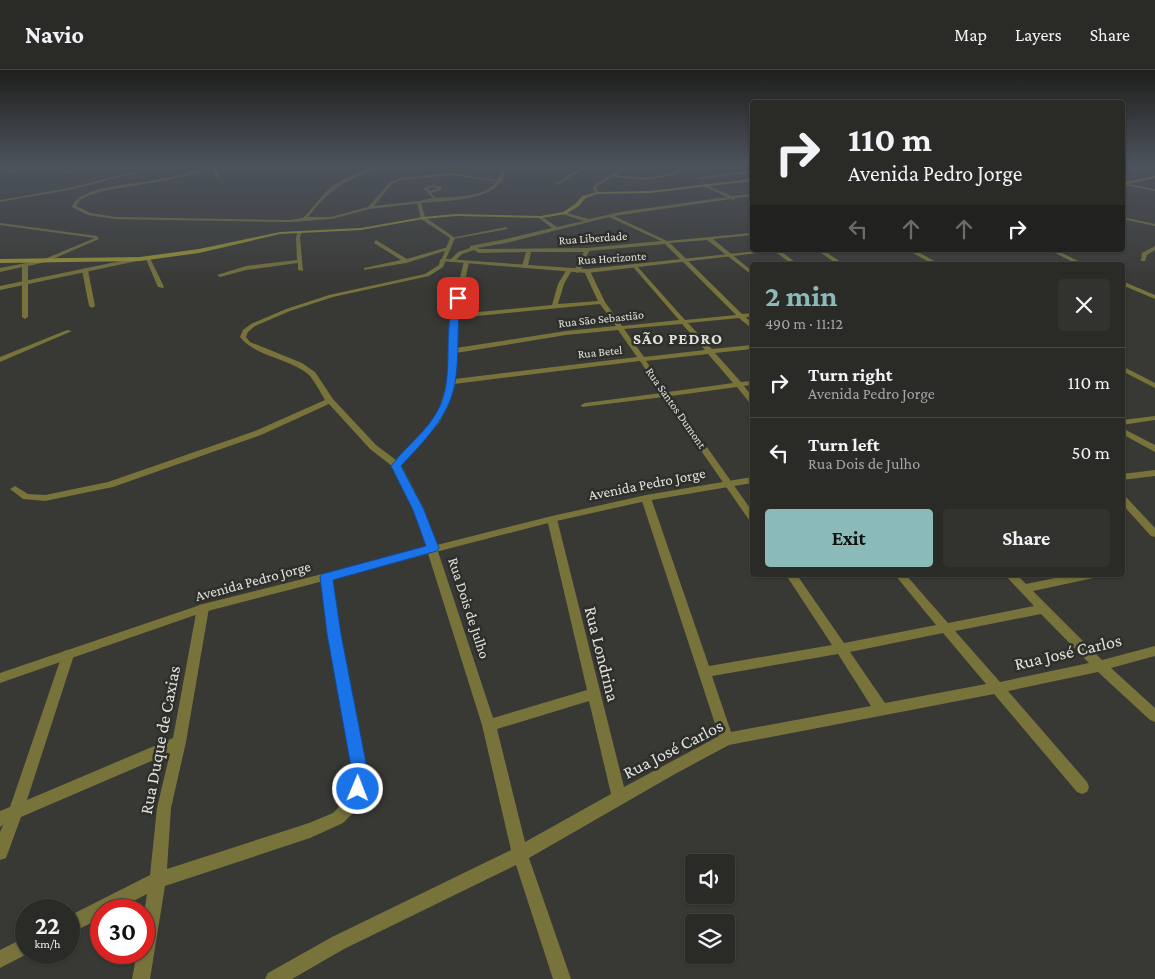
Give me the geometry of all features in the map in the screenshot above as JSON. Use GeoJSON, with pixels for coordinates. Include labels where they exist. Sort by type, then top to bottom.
{"type":"FeatureCollection","features":[{"type":"Feature","properties":{"kind":"main road"},"geometry":{"type":"LineString","coordinates":[[0,261],[143,259],[199,252],[264,236],[361,229],[423,218],[474,214],[541,217],[564,213],[575,206]]}},
{"type":"Feature","properties":{"kind":"street"},"geometry":{"type":"LineString","coordinates":[[74,206],[90,214],[115,218],[279,222],[304,218],[331,218],[383,206]]}},
{"type":"Feature","properties":{"kind":"street"},"geometry":{"type":"LineString","coordinates":[[304,218],[314,206]]}},
{"type":"Feature","properties":{"kind":"street"},"geometry":{"type":"LineString","coordinates":[[419,206],[423,218],[453,238],[506,228]]}},
{"type":"Feature","properties":{"kind":"street"},"geometry":{"type":"LineString","coordinates":[[452,261],[460,252],[473,249],[479,245],[506,242],[556,228],[662,206]]}},
{"type":"Feature","properties":{"kind":"street"},"geometry":{"type":"LineString","coordinates":[[564,213],[590,221]]}},
{"type":"Feature","properties":{"kind":"street"},"geometry":{"type":"LineString","coordinates":[[610,216],[666,242],[750,324]]}},
{"type":"Feature","properties":{"kind":"street"},"geometry":{"type":"LineString","coordinates":[[541,217],[556,228]]}},
{"type":"Feature","properties":{"kind":"street"},"geometry":{"type":"LineString","coordinates":[[1125,219],[1155,225]]}},
{"type":"Feature","properties":{"kind":"street"},"geometry":{"type":"LineString","coordinates":[[0,224],[97,237],[93,242],[44,261],[0,270]]}},
{"type":"Feature","properties":{"kind":"street"},"geometry":{"type":"LineString","coordinates":[[300,232],[298,237],[301,270]]}},
{"type":"Feature","properties":{"kind":"street","name":"Rua Liberdade"},"geometry":{"type":"LineString","coordinates":[[473,249],[479,251],[587,250],[750,234]]}},
{"type":"Feature","properties":{"kind":"street"},"geometry":{"type":"LineString","coordinates":[[453,238],[441,266],[427,275],[331,296],[288,310],[253,325],[245,331],[243,337],[248,344],[299,364],[312,374],[330,401],[373,447],[396,466],[436,423],[444,406],[451,382],[454,316],[466,262]]}},
{"type":"Feature","properties":{"kind":"street"},"geometry":{"type":"LineString","coordinates":[[709,239],[750,271]]}},
{"type":"Feature","properties":{"kind":"street"},"geometry":{"type":"LineString","coordinates":[[376,242],[406,261]]}},
{"type":"Feature","properties":{"kind":"street"},"geometry":{"type":"LineString","coordinates":[[1143,260],[1144,254],[1155,248]]}},
{"type":"Feature","properties":{"kind":"street"},"geometry":{"type":"LineString","coordinates":[[366,269],[406,261],[448,249]]}},
{"type":"Feature","properties":{"kind":"street"},"geometry":{"type":"LineString","coordinates":[[577,271],[587,250]]}},
{"type":"Feature","properties":{"kind":"street"},"geometry":{"type":"LineString","coordinates":[[525,266],[529,251]]}},
{"type":"Feature","properties":{"kind":"street","name":"Rua Horizonte"},"geometry":{"type":"LineString","coordinates":[[443,260],[587,271],[686,262],[762,252]]}},
{"type":"Feature","properties":{"kind":"street"},"geometry":{"type":"LineString","coordinates":[[779,252],[792,262]]}},
{"type":"Feature","properties":{"kind":"street"},"geometry":{"type":"LineString","coordinates":[[823,252],[838,262]]}},
{"type":"Feature","properties":{"kind":"street"},"geometry":{"type":"LineString","coordinates":[[915,252],[933,262]]}},
{"type":"Feature","properties":{"kind":"street"},"geometry":{"type":"LineString","coordinates":[[1056,252],[1077,262]]}},
{"type":"Feature","properties":{"kind":"street"},"geometry":{"type":"LineString","coordinates":[[0,288],[143,259],[161,287]]}},
{"type":"Feature","properties":{"kind":"street"},"geometry":{"type":"LineString","coordinates":[[220,275],[246,268],[299,261]]}},
{"type":"Feature","properties":{"kind":"street"},"geometry":{"type":"LineString","coordinates":[[25,265],[25,317]]}},
{"type":"Feature","properties":{"kind":"street"},"geometry":{"type":"LineString","coordinates":[[636,267],[708,352],[750,398]]}},
{"type":"Feature","properties":{"kind":"street"},"geometry":{"type":"LineString","coordinates":[[85,270],[92,306]]}},
{"type":"Feature","properties":{"kind":"street"},"geometry":{"type":"LineString","coordinates":[[554,307],[561,284],[569,270]]}},
{"type":"Feature","properties":{"kind":"street","name":"Rua Santos Dumont"},"geometry":{"type":"LineString","coordinates":[[587,271],[602,302],[750,515]]}},
{"type":"Feature","properties":{"kind":"street"},"geometry":{"type":"LineString","coordinates":[[1125,284],[1155,297]]}},
{"type":"Feature","properties":{"kind":"street"},"geometry":{"type":"LineString","coordinates":[[454,316],[602,302]]}},
{"type":"Feature","properties":{"kind":"street","name":"Rua São Sebastião"},"geometry":{"type":"LineString","coordinates":[[453,351],[566,333],[750,315]]}},
{"type":"Feature","properties":{"kind":"street"},"geometry":{"type":"LineString","coordinates":[[0,360],[69,331]]}},
{"type":"Feature","properties":{"kind":"street","name":"Rua Betel"},"geometry":{"type":"LineString","coordinates":[[451,382],[750,347]]}},
{"type":"Feature","properties":{"kind":"street"},"geometry":{"type":"LineString","coordinates":[[1125,370],[1155,386]]}},
{"type":"Feature","properties":{"kind":"street"},"geometry":{"type":"LineString","coordinates":[[585,405],[750,383]]}},
{"type":"Feature","properties":{"kind":"street"},"geometry":{"type":"LineString","coordinates":[[15,488],[26,497],[45,498],[110,485],[258,433],[330,401]]}},
{"type":"Feature","properties":{"kind":"street"},"geometry":{"type":"LineString","coordinates":[[1125,423],[1155,418]]}},
{"type":"Feature","properties":{"kind":"street"},"geometry":{"type":"LineString","coordinates":[[1125,432],[1155,449]]}},
{"type":"Feature","properties":{"kind":"street","name":"Rua Dois de Julho"},"geometry":{"type":"LineString","coordinates":[[396,466],[419,510],[433,548],[489,724],[520,854],[562,979]]}},
{"type":"Feature","properties":{"kind":"street"},"geometry":{"type":"LineString","coordinates":[[1125,477],[1155,473]]}},
{"type":"Feature","properties":{"kind":"street","name":"Avenida Pedro Jorge"},"geometry":{"type":"LineString","coordinates":[[0,678],[203,608],[552,519],[646,498],[750,480]]}},
{"type":"Feature","properties":{"kind":"street"},"geometry":{"type":"LineString","coordinates":[[646,498],[727,739]]}},
{"type":"Feature","properties":{"kind":"street"},"geometry":{"type":"LineString","coordinates":[[1125,501],[1155,534]]}},
{"type":"Feature","properties":{"kind":"street","name":"Rua Londrina"},"geometry":{"type":"LineString","coordinates":[[552,519],[620,798]]}},
{"type":"Feature","properties":{"kind":"street"},"geometry":{"type":"LineString","coordinates":[[80,919],[158,880],[310,830],[338,818],[355,801],[361,778],[334,634],[326,577]]}},
{"type":"Feature","properties":{"kind":"street"},"geometry":{"type":"LineString","coordinates":[[792,577],[881,710]]}},
{"type":"Feature","properties":{"kind":"street"},"geometry":{"type":"LineString","coordinates":[[902,577],[1082,787]]}},
{"type":"Feature","properties":{"kind":"street"},"geometry":{"type":"LineString","coordinates":[[1012,577],[1100,666],[1155,716]]}},
{"type":"Feature","properties":{"kind":"street"},"geometry":{"type":"LineString","coordinates":[[1023,589],[1080,577]]}},
{"type":"Feature","properties":{"kind":"street","name":"Rua Duque de Caxias"},"geometry":{"type":"LineString","coordinates":[[141,979],[158,880],[164,808],[179,742],[203,608]]}},
{"type":"Feature","properties":{"kind":"street"},"geometry":{"type":"LineString","coordinates":[[705,672],[840,649],[1043,609]]}},
{"type":"Feature","properties":{"kind":"street","name":"Rua José Carlos"},"geometry":{"type":"LineString","coordinates":[[274,979],[338,942],[520,854],[727,739],[996,688],[1100,666],[1155,650]]}},
{"type":"Feature","properties":{"kind":"street"},"geometry":{"type":"LineString","coordinates":[[0,852],[15,814],[68,655]]}},
{"type":"Feature","properties":{"kind":"street"},"geometry":{"type":"LineString","coordinates":[[489,724],[594,694]]}},
{"type":"Feature","properties":{"kind":"street"},"geometry":{"type":"LineString","coordinates":[[0,820],[179,742]]}},
{"type":"Feature","properties":{"kind":"street"},"geometry":{"type":"LineString","coordinates":[[0,959],[15,952]]}},
{"type":"Feature","properties":{"kind":"district","name":"SÃO PEDRO"},"geometry":{"type":"Point","coordinates":[678,338]}},
{"type":"Feature","properties":{"kind":"route"},"geometry":{"type":"LineString","coordinates":[[358,789],[361,778],[334,634],[326,577],[433,548],[419,510],[396,466],[436,423],[444,406],[451,382],[454,316],[458,298]]}}]}
